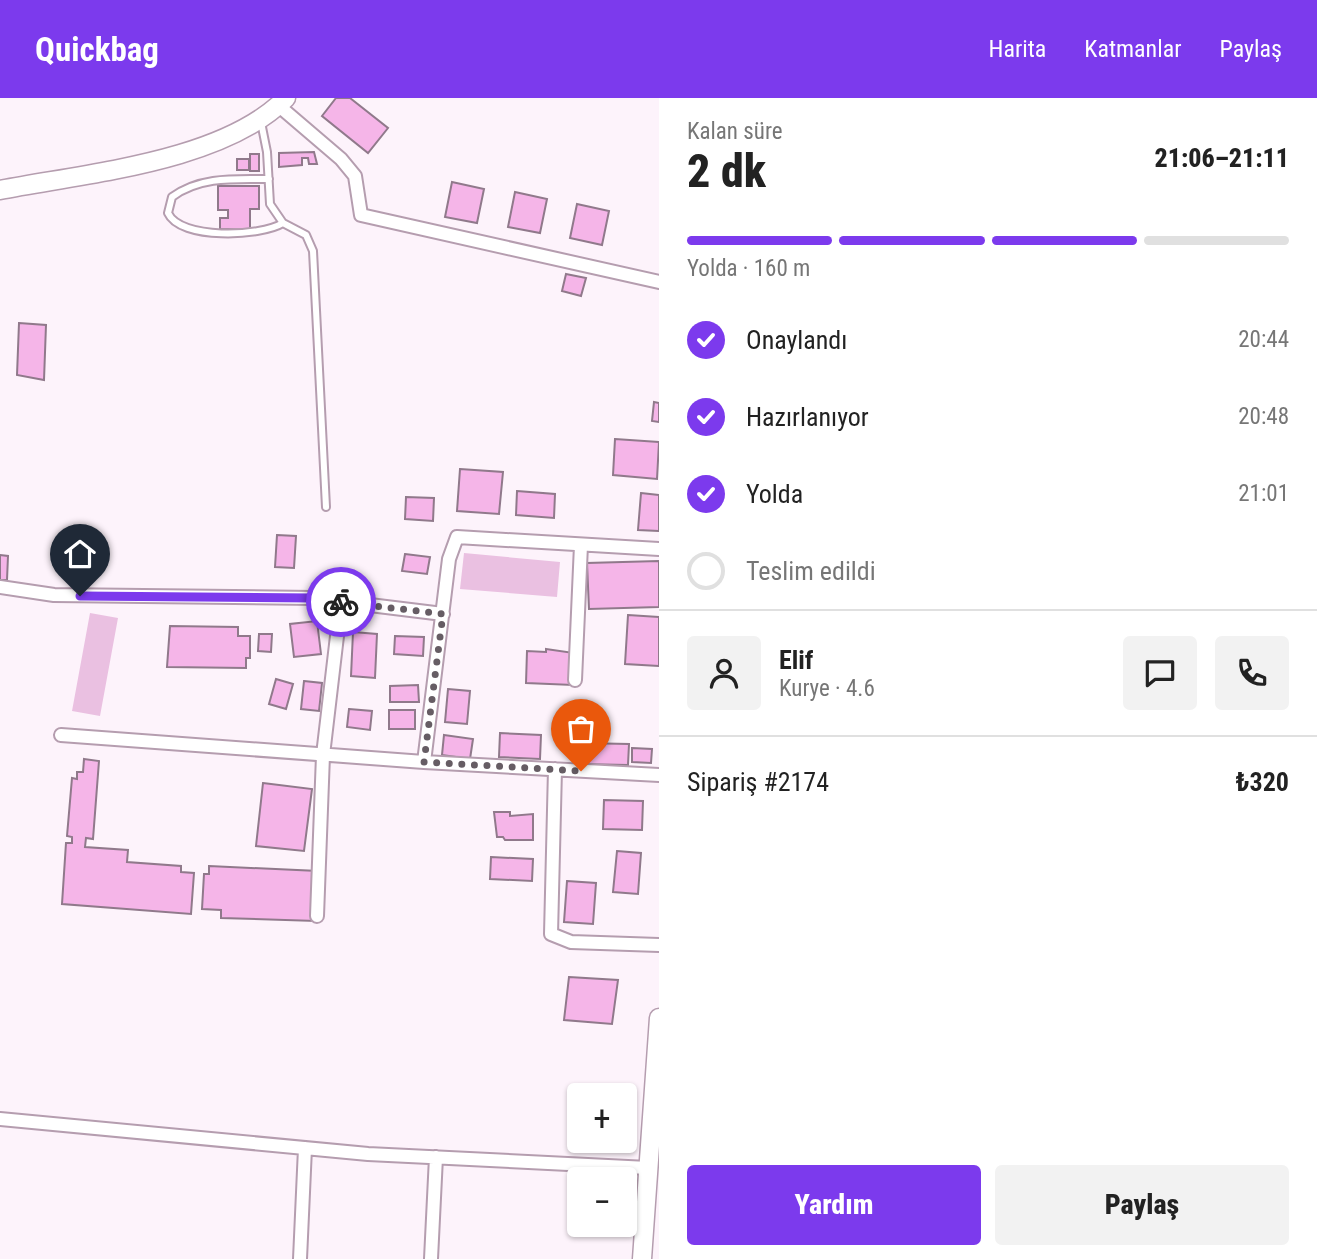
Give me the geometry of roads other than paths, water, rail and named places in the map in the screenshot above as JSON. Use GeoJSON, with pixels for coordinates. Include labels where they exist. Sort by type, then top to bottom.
{"type":"FeatureCollection","features":[{"type":"Feature","properties":{"kind":"street"},"geometry":{"type":"LineString","coordinates":[[0,190],[158,159],[222,141],[261,120],[282,102],[355,176],[361,215],[659,282]]}},
{"type":"Feature","properties":{"kind":"street"},"geometry":{"type":"LineString","coordinates":[[424,762],[449,559],[457,537],[659,549]]}},
{"type":"Feature","properties":{"kind":"street"},"geometry":{"type":"LineString","coordinates":[[575,680],[581,545]]}},
{"type":"Feature","properties":{"kind":"street"},"geometry":{"type":"LineString","coordinates":[[0,587],[54,595],[313,598],[443,614]]}},
{"type":"Feature","properties":{"kind":"street"},"geometry":{"type":"LineString","coordinates":[[317,916],[323,755],[341,602]]}},
{"type":"Feature","properties":{"kind":"street"},"geometry":{"type":"LineString","coordinates":[[61,735],[424,762],[659,775]]}},
{"type":"Feature","properties":{"kind":"street"},"geometry":{"type":"LineString","coordinates":[[555,769],[551,934],[571,942],[659,945]]}},
{"type":"Feature","properties":{"kind":"street"},"geometry":{"type":"LineString","coordinates":[[642,1259],[659,1018]]}},
{"type":"Feature","properties":{"kind":"street"},"geometry":{"type":"LineString","coordinates":[[0,1119],[305,1148],[648,1168]]}},
{"type":"Feature","properties":{"kind":"street"},"geometry":{"type":"LineString","coordinates":[[300,1259],[305,1148]]}},
{"type":"Feature","properties":{"kind":"street"},"geometry":{"type":"LineString","coordinates":[[432,1259],[436,1157]]}},
{"type":"Feature","properties":{"kind":"lane"},"geometry":{"type":"LineString","coordinates":[[261,120],[270,204],[283,223],[306,235],[313,251],[326,507]]}},
{"type":"Feature","properties":{"kind":"lane"},"geometry":{"type":"LineString","coordinates":[[269,179],[219,179],[198,184],[172,197],[168,213],[179,225],[234,234],[262,232],[283,223]]}}]}
